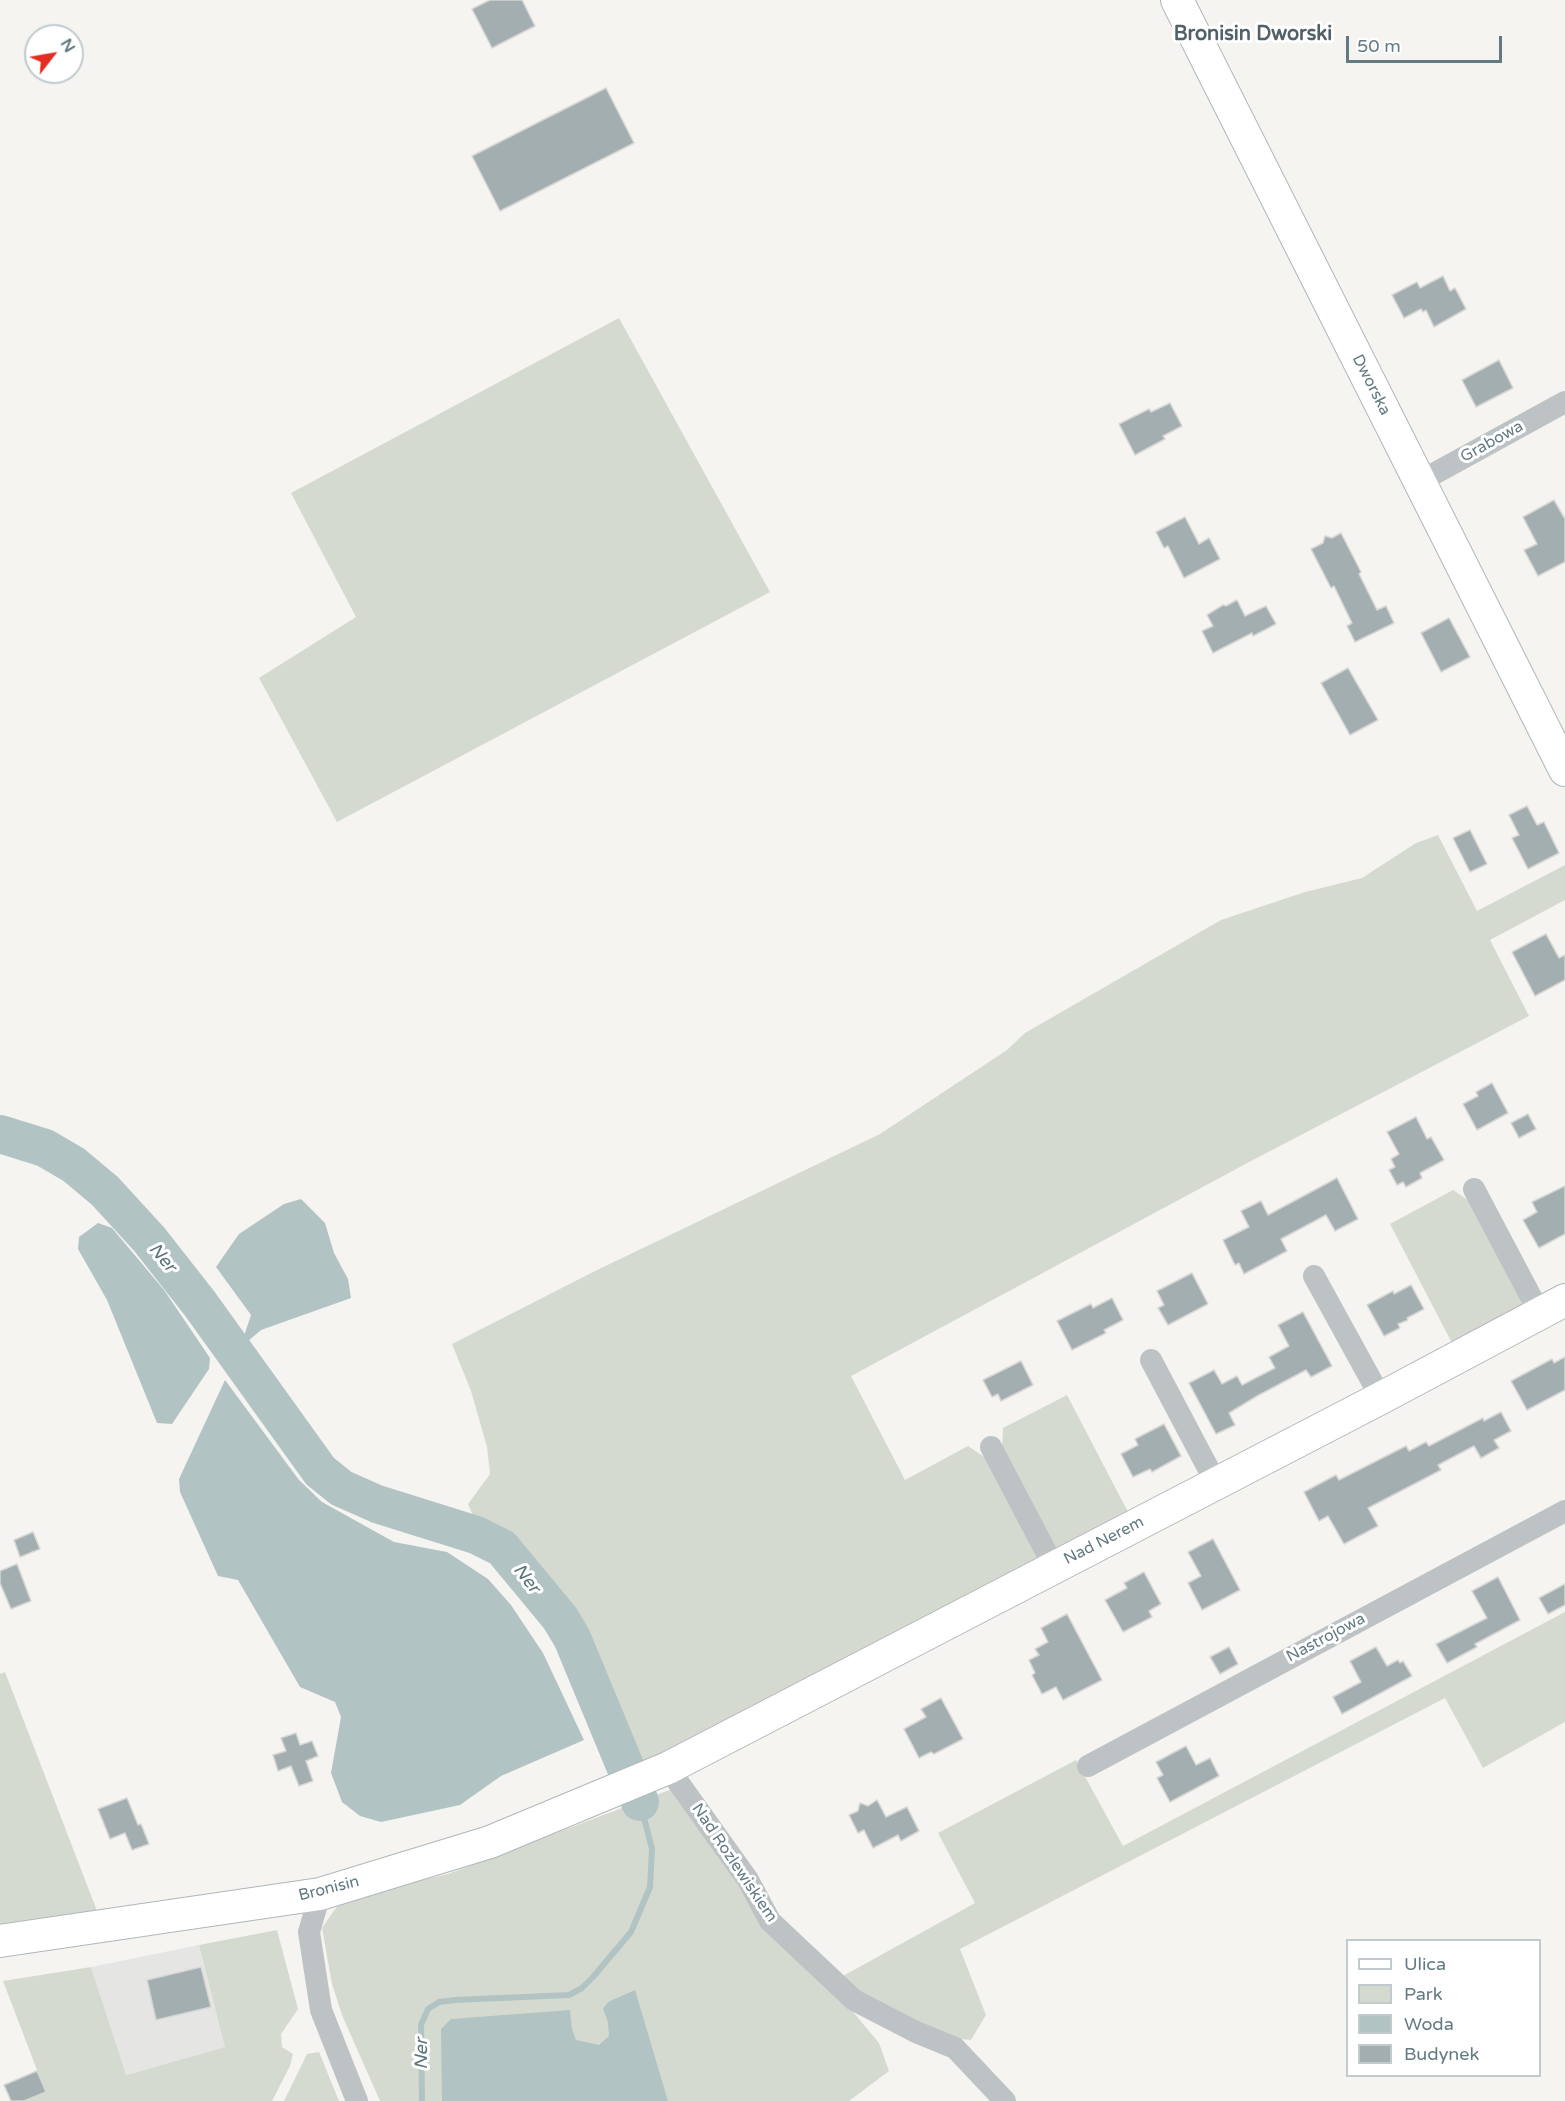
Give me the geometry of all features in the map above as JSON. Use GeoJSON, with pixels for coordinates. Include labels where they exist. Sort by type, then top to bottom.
{"type":"FeatureCollection","features":[{"type":"Feature","properties":{"kind":"street","name":"Dworska"},"geometry":{"type":"LineString","coordinates":[[1176,0],[1419,482],[1562,758]]}},
{"type":"Feature","properties":{"kind":"street","name":"Grabowa"},"geometry":{"type":"LineString","coordinates":[[1419,482],[1565,402]]}},
{"type":"Feature","properties":{"kind":"street"},"geometry":{"type":"LineString","coordinates":[[1474,1189],[1552,1307]]}},
{"type":"Feature","properties":{"kind":"street"},"geometry":{"type":"LineString","coordinates":[[1314,1276],[1381,1398]]}},
{"type":"Feature","properties":{"kind":"street","name":"Nad Nerem"},"geometry":{"type":"LineString","coordinates":[[644,1777],[1381,1398],[1552,1307]]}},
{"type":"Feature","properties":{"kind":"street"},"geometry":{"type":"LineString","coordinates":[[1151,1360],[1216,1483]]}},
{"type":"Feature","properties":{"kind":"street"},"geometry":{"type":"LineString","coordinates":[[991,1447],[1054,1567]]}},
{"type":"Feature","properties":{"kind":"street","name":"Nastrojowa"},"geometry":{"type":"LineString","coordinates":[[1088,1766],[1565,1511]]}},
{"type":"Feature","properties":{"kind":"street","name":"Bronisin"},"geometry":{"type":"LineString","coordinates":[[0,1941],[320,1894],[490,1842],[644,1777]]}},
{"type":"Feature","properties":{"kind":"street","name":"Nad Rozlewiskiem"},"geometry":{"type":"LineString","coordinates":[[644,1777],[748,1880],[770,1920],[854,2000],[916,2032],[955,2048],[1005,2101]]}},
{"type":"Feature","properties":{"kind":"street"},"geometry":{"type":"LineString","coordinates":[[320,1894],[309,1932],[321,2010],[357,2101]]}},
{"type":"Feature","properties":{"kind":"shaded area"},"geometry":{"type":"Polygon","coordinates":[[[199,1945],[226,2047],[125,2075],[91,1967],[199,1945]]]}},
{"type":"Feature","properties":{"kind":"green space"},"geometry":{"type":"Polygon","coordinates":[[[619,318],[770,592],[337,822],[259,678],[356,617],[291,493],[619,318]]]}},
{"type":"Feature","properties":{"kind":"green space"},"geometry":{"type":"Polygon","coordinates":[[[1438,835],[1477,911],[1565,865],[1565,900],[1490,940],[1529,1016],[1253,1160],[851,1376],[905,1480],[968,1446],[986,1458],[1039,1558],[800,1682],[683,1751],[633,1767],[578,1630],[539,1583],[475,1520],[468,1504],[490,1474],[487,1447],[471,1391],[452,1344],[593,1272],[880,1134],[1007,1050],[1025,1033],[1221,920],[1305,892],[1362,878],[1416,843],[1438,835]]]}},
{"type":"Feature","properties":{"kind":"green space"},"geometry":{"type":"Polygon","coordinates":[[[1453,1190],[1471,1202],[1525,1305],[1452,1343],[1390,1224],[1453,1190]]]}},
{"type":"Feature","properties":{"kind":"green space"},"geometry":{"type":"Polygon","coordinates":[[[1067,1395],[1128,1512],[1055,1549],[1002,1446],[1003,1428],[1067,1395]]]}},
{"type":"Feature","properties":{"kind":"green space"},"geometry":{"type":"Polygon","coordinates":[[[1565,1612],[1565,1722],[1483,1768],[1445,1698],[960,1949],[986,2015],[971,2040],[943,2037],[869,2000],[843,1976],[975,1903],[938,1833],[1076,1760],[1123,1846],[1565,1612]]]}},
{"type":"Feature","properties":{"kind":"green space"},"geometry":{"type":"Polygon","coordinates":[[[5,1672],[99,1916],[0,1933],[0,1674],[5,1672]]]}},
{"type":"Feature","properties":{"kind":"green space"},"geometry":{"type":"Polygon","coordinates":[[[672,1789],[720,1853],[879,2043],[889,2071],[849,2101],[380,2101],[342,2015],[332,1984],[322,1928],[342,1899],[448,1874],[672,1789]]]}},
{"type":"Feature","properties":{"kind":"green space"},"geometry":{"type":"Polygon","coordinates":[[[277,1930],[298,2009],[281,2034],[282,2047],[293,2054],[290,2066],[272,2101],[23,2101],[45,2091],[3,1981],[91,1967],[126,2075],[225,2047],[199,1945],[277,1930]]]}},
{"type":"Feature","properties":{"kind":"green space"},"geometry":{"type":"Polygon","coordinates":[[[319,2052],[339,2101],[284,2101],[307,2054],[319,2052]]]}},
{"type":"Feature","properties":{"kind":"water"},"geometry":{"type":"Polygon","coordinates":[[[301,1199],[325,1223],[334,1253],[348,1279],[351,1298],[261,1330],[247,1342],[244,1336],[251,1315],[216,1267],[239,1234],[284,1204],[301,1199]]]}},
{"type":"Feature","properties":{"kind":"water"},"geometry":{"type":"Polygon","coordinates":[[[98,1223],[112,1228],[164,1290],[210,1358],[209,1369],[172,1424],[157,1423],[107,1300],[78,1249],[79,1237],[98,1223]]]}},
{"type":"Feature","properties":{"kind":"water"},"geometry":{"type":"Polygon","coordinates":[[[225,1380],[299,1480],[322,1502],[394,1542],[447,1552],[488,1579],[511,1605],[543,1653],[584,1740],[501,1776],[460,1805],[381,1822],[360,1816],[342,1802],[331,1773],[341,1717],[335,1702],[300,1687],[238,1580],[218,1576],[180,1492],[179,1479],[225,1380]]]}},
{"type":"Feature","properties":{"kind":"water"},"geometry":{"type":"Polygon","coordinates":[[[635,1990],[668,2101],[442,2101],[441,2029],[451,2019],[570,2010],[576,2040],[599,2045],[609,2036],[608,2022],[603,2009],[608,2002],[635,1990]]]}},
{"type":"Feature","properties":{"kind":"building"},"geometry":{"type":"Polygon","coordinates":[[[490,0],[522,0],[535,26],[492,48],[472,9],[490,0]]]}},
{"type":"Feature","properties":{"kind":"building"},"geometry":{"type":"Polygon","coordinates":[[[606,88],[634,143],[500,211],[472,156],[606,88]]]}},
{"type":"Feature","properties":{"kind":"building"},"geometry":{"type":"Polygon","coordinates":[[[1443,276],[1450,291],[1455,288],[1466,309],[1434,327],[1426,310],[1423,312],[1421,309],[1404,318],[1392,295],[1417,282],[1420,288],[1443,276]]]}},
{"type":"Feature","properties":{"kind":"building"},"geometry":{"type":"Polygon","coordinates":[[[1499,360],[1513,388],[1476,407],[1462,380],[1499,360]]]}},
{"type":"Feature","properties":{"kind":"building"},"geometry":{"type":"Polygon","coordinates":[[[1170,403],[1182,426],[1163,436],[1165,439],[1135,455],[1119,424],[1149,409],[1151,412],[1170,403]]]}},
{"type":"Feature","properties":{"kind":"building"},"geometry":{"type":"Polygon","coordinates":[[[1554,500],[1565,519],[1565,562],[1538,576],[1524,550],[1537,544],[1523,517],[1554,500]]]}},
{"type":"Feature","properties":{"kind":"building"},"geometry":{"type":"Polygon","coordinates":[[[1185,517],[1199,544],[1209,538],[1220,559],[1184,578],[1168,546],[1164,548],[1156,532],[1185,517]]]}},
{"type":"Feature","properties":{"kind":"building"},"geometry":{"type":"Polygon","coordinates":[[[1341,533],[1377,610],[1386,606],[1394,623],[1355,642],[1347,626],[1352,623],[1334,586],[1331,588],[1311,549],[1323,543],[1325,536],[1332,538],[1341,533]]]}},
{"type":"Feature","properties":{"kind":"building"},"geometry":{"type":"Polygon","coordinates":[[[1237,600],[1245,616],[1266,606],[1276,624],[1253,636],[1252,633],[1213,653],[1202,631],[1213,626],[1207,615],[1237,600]]]}},
{"type":"Feature","properties":{"kind":"building"},"geometry":{"type":"Polygon","coordinates":[[[1449,618],[1470,657],[1441,672],[1421,633],[1449,618]]]}},
{"type":"Feature","properties":{"kind":"building"},"geometry":{"type":"Polygon","coordinates":[[[1348,668],[1378,720],[1350,735],[1321,683],[1348,668]]]}},
{"type":"Feature","properties":{"kind":"building"},"geometry":{"type":"Polygon","coordinates":[[[1527,806],[1537,825],[1544,822],[1559,853],[1528,869],[1512,838],[1519,835],[1509,815],[1527,806]]]}},
{"type":"Feature","properties":{"kind":"building"},"geometry":{"type":"Polygon","coordinates":[[[1470,830],[1487,864],[1470,872],[1453,838],[1470,830]]]}},
{"type":"Feature","properties":{"kind":"building"},"geometry":{"type":"Polygon","coordinates":[[[1546,934],[1559,958],[1565,955],[1565,980],[1535,996],[1512,952],[1546,934]]]}},
{"type":"Feature","properties":{"kind":"building"},"geometry":{"type":"Polygon","coordinates":[[[1492,1083],[1508,1113],[1477,1130],[1463,1104],[1478,1096],[1476,1092],[1492,1083]]]}},
{"type":"Feature","properties":{"kind":"building"},"geometry":{"type":"Polygon","coordinates":[[[1528,1114],[1536,1129],[1519,1138],[1511,1123],[1528,1114]]]}},
{"type":"Feature","properties":{"kind":"building"},"geometry":{"type":"Polygon","coordinates":[[[1416,1117],[1427,1139],[1431,1137],[1444,1160],[1420,1173],[1422,1178],[1406,1187],[1403,1182],[1397,1185],[1389,1170],[1395,1167],[1391,1159],[1399,1154],[1387,1132],[1416,1117]]]}},
{"type":"Feature","properties":{"kind":"building"},"geometry":{"type":"Polygon","coordinates":[[[1337,1178],[1358,1219],[1335,1231],[1326,1215],[1281,1239],[1287,1251],[1244,1274],[1239,1263],[1235,1265],[1223,1240],[1249,1227],[1241,1211],[1261,1201],[1268,1215],[1337,1178]]]}},
{"type":"Feature","properties":{"kind":"building"},"geometry":{"type":"Polygon","coordinates":[[[1565,1186],[1565,1234],[1539,1248],[1523,1220],[1537,1212],[1532,1202],[1565,1186]]]}},
{"type":"Feature","properties":{"kind":"building"},"geometry":{"type":"Polygon","coordinates":[[[1192,1273],[1208,1304],[1168,1325],[1158,1308],[1164,1305],[1157,1291],[1192,1273]]]}},
{"type":"Feature","properties":{"kind":"building"},"geometry":{"type":"Polygon","coordinates":[[[1411,1285],[1424,1309],[1398,1324],[1400,1328],[1384,1336],[1367,1305],[1393,1291],[1394,1294],[1411,1285]]]}},
{"type":"Feature","properties":{"kind":"building"},"geometry":{"type":"Polygon","coordinates":[[[1112,1298],[1123,1320],[1104,1330],[1106,1333],[1072,1350],[1057,1321],[1091,1304],[1093,1308],[1112,1298]]]}},
{"type":"Feature","properties":{"kind":"building"},"geometry":{"type":"Polygon","coordinates":[[[1303,1312],[1332,1366],[1311,1377],[1306,1370],[1257,1396],[1229,1413],[1235,1425],[1216,1434],[1189,1383],[1214,1370],[1222,1384],[1237,1376],[1242,1385],[1275,1368],[1269,1357],[1289,1346],[1278,1325],[1303,1312]]]}},
{"type":"Feature","properties":{"kind":"building"},"geometry":{"type":"Polygon","coordinates":[[[1565,1357],[1565,1390],[1527,1410],[1511,1381],[1552,1359],[1554,1363],[1565,1357]]]}},
{"type":"Feature","properties":{"kind":"building"},"geometry":{"type":"Polygon","coordinates":[[[1021,1361],[1033,1385],[1001,1401],[998,1394],[992,1397],[983,1380],[1021,1361]]]}},
{"type":"Feature","properties":{"kind":"building"},"geometry":{"type":"Polygon","coordinates":[[[1501,1412],[1511,1431],[1494,1440],[1499,1448],[1481,1458],[1474,1446],[1438,1465],[1441,1470],[1368,1508],[1378,1526],[1344,1544],[1328,1516],[1319,1521],[1304,1492],[1336,1475],[1339,1480],[1406,1446],[1409,1451],[1426,1442],[1429,1446],[1483,1418],[1484,1421],[1501,1412]]]}},
{"type":"Feature","properties":{"kind":"building"},"geometry":{"type":"Polygon","coordinates":[[[1164,1424],[1181,1456],[1152,1472],[1150,1469],[1133,1477],[1121,1454],[1138,1445],[1135,1439],[1164,1424]]]}},
{"type":"Feature","properties":{"kind":"building"},"geometry":{"type":"Polygon","coordinates":[[[33,1532],[40,1549],[20,1557],[14,1540],[33,1532]]]}},
{"type":"Feature","properties":{"kind":"building"},"geometry":{"type":"Polygon","coordinates":[[[1213,1539],[1240,1590],[1202,1610],[1188,1583],[1201,1576],[1188,1552],[1213,1539]]]}},
{"type":"Feature","properties":{"kind":"building"},"geometry":{"type":"Polygon","coordinates":[[[17,1564],[31,1601],[11,1609],[0,1583],[0,1571],[17,1564]]]}},
{"type":"Feature","properties":{"kind":"building"},"geometry":{"type":"Polygon","coordinates":[[[1144,1572],[1161,1604],[1149,1611],[1152,1617],[1123,1632],[1105,1600],[1127,1588],[1124,1583],[1144,1572]]]}},
{"type":"Feature","properties":{"kind":"building"},"geometry":{"type":"Polygon","coordinates":[[[1498,1577],[1520,1620],[1475,1644],[1477,1647],[1447,1663],[1436,1644],[1487,1618],[1472,1591],[1498,1577]]]}},
{"type":"Feature","properties":{"kind":"building"},"geometry":{"type":"Polygon","coordinates":[[[1565,1584],[1565,1605],[1548,1614],[1539,1598],[1565,1584]]]}},
{"type":"Feature","properties":{"kind":"building"},"geometry":{"type":"Polygon","coordinates":[[[1067,1614],[1102,1680],[1063,1700],[1056,1687],[1042,1694],[1032,1675],[1035,1673],[1029,1660],[1039,1655],[1035,1649],[1048,1642],[1041,1628],[1067,1614]]]}},
{"type":"Feature","properties":{"kind":"building"},"geometry":{"type":"Polygon","coordinates":[[[1229,1647],[1238,1664],[1220,1674],[1210,1657],[1229,1647]]]}},
{"type":"Feature","properties":{"kind":"building"},"geometry":{"type":"Polygon","coordinates":[[[1376,1647],[1387,1666],[1398,1660],[1400,1663],[1403,1661],[1412,1676],[1342,1714],[1333,1697],[1361,1682],[1350,1661],[1376,1647]]]}},
{"type":"Feature","properties":{"kind":"building"},"geometry":{"type":"Polygon","coordinates":[[[941,1698],[963,1739],[934,1754],[931,1752],[919,1758],[904,1729],[926,1717],[921,1709],[941,1698]]]}},
{"type":"Feature","properties":{"kind":"building"},"geometry":{"type":"Polygon","coordinates":[[[296,1733],[300,1745],[312,1741],[318,1756],[306,1761],[313,1781],[299,1786],[291,1766],[278,1771],[273,1755],[286,1751],[281,1738],[296,1733]]]}},
{"type":"Feature","properties":{"kind":"building"},"geometry":{"type":"Polygon","coordinates":[[[1186,1746],[1196,1765],[1210,1758],[1219,1776],[1170,1802],[1157,1778],[1163,1775],[1156,1762],[1186,1746]]]}},
{"type":"Feature","properties":{"kind":"building"},"geometry":{"type":"Polygon","coordinates":[[[127,1798],[149,1844],[132,1850],[125,1833],[110,1839],[98,1809],[127,1798]]]}},
{"type":"Feature","properties":{"kind":"building"},"geometry":{"type":"Polygon","coordinates":[[[877,1800],[886,1817],[907,1807],[919,1831],[901,1841],[898,1835],[873,1848],[864,1830],[858,1833],[849,1815],[858,1811],[860,1803],[868,1806],[877,1800]]]}},
{"type":"Feature","properties":{"kind":"building"},"geometry":{"type":"Polygon","coordinates":[[[201,1967],[211,2007],[156,2020],[147,1980],[201,1967]]]}},
{"type":"Feature","properties":{"kind":"building"},"geometry":{"type":"Polygon","coordinates":[[[37,2071],[46,2092],[24,2101],[11,2101],[4,2085],[37,2071]]]}},
{"type":"Feature","properties":{"kind":"waterway","name":"Ner"},"geometry":{"type":"LineString","coordinates":[[0,1134],[45,1148],[74,1165],[105,1191],[149,1239],[200,1304],[320,1471],[341,1488],[377,1504],[476,1535],[502,1548],[560,1618],[572,1638],[640,1802]]}},
{"type":"Feature","properties":{"kind":"waterway","name":"Ner"},"geometry":{"type":"LineString","coordinates":[[422,2101],[421,2025],[428,2009],[439,2002],[455,2000],[569,1995],[582,1988],[593,1977],[631,1932],[650,1887],[652,1849],[640,1802]]}},
{"type":"Feature","properties":{"kind":"district","name":"Bronisin Dworski"},"geometry":{"type":"Point","coordinates":[1253,35]}}]}
